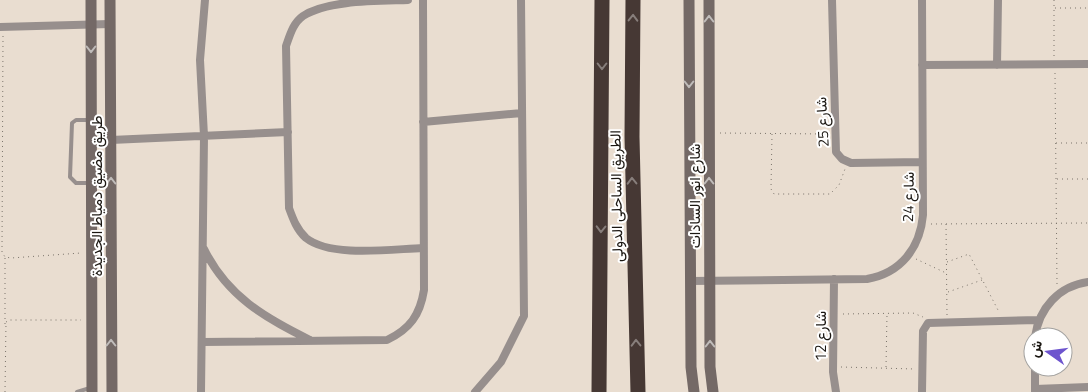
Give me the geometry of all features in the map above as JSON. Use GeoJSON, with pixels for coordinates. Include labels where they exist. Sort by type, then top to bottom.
{"type":"FeatureCollection","features":[{"type":"Feature","properties":{"kind":"highway","name":"الطريق الساحلى الدولى"},"geometry":{"type":"LineString","coordinates":[[599,392],[602,0]]}},
{"type":"Feature","properties":{"kind":"highway","name":"الطريق الساحلى الدولى"},"geometry":{"type":"LineString","coordinates":[[633,0],[632,136],[638,392]]}},
{"type":"Feature","properties":{"kind":"main road","name":"طريق مضيق دمياط الجديدة"},"geometry":{"type":"LineString","coordinates":[[91,0],[92,390]]}},
{"type":"Feature","properties":{"kind":"main road","name":"طريق مضيق دمياط الجديدة"},"geometry":{"type":"LineString","coordinates":[[110,0],[112,392]]}},
{"type":"Feature","properties":{"kind":"main road","name":"شارع انور السادات"},"geometry":{"type":"LineString","coordinates":[[689,0],[691,367],[694,392]]}},
{"type":"Feature","properties":{"kind":"main road","name":"شارع انور السادات"},"geometry":{"type":"LineString","coordinates":[[709,0],[709,281],[710,368],[713,392]]}},
{"type":"Feature","properties":{"kind":"main road"},"geometry":{"type":"LineString","coordinates":[[689,51],[709,50]]}},
{"type":"Feature","properties":{"kind":"street"},"geometry":{"type":"LineString","coordinates":[[408,0],[331,4],[315,8],[302,17],[291,30],[286,46],[289,208],[295,224],[306,238],[321,246],[338,250],[423,248]]}},
{"type":"Feature","properties":{"kind":"street"},"geometry":{"type":"LineString","coordinates":[[202,342],[387,340],[402,333],[413,321],[421,306],[424,290],[423,0]]}},
{"type":"Feature","properties":{"kind":"street"},"geometry":{"type":"LineString","coordinates":[[475,392],[501,362],[524,316],[522,0]]}},
{"type":"Feature","properties":{"kind":"street","name":"شارع 25"},"geometry":{"type":"LineString","coordinates":[[832,0],[834,134],[836,152],[846,162],[922,162]]}},
{"type":"Feature","properties":{"kind":"street","name":"شارع 24"},"geometry":{"type":"LineString","coordinates":[[690,281],[867,279],[893,270],[908,256],[916,244],[922,224],[922,0]]}},
{"type":"Feature","properties":{"kind":"street"},"geometry":{"type":"LineString","coordinates":[[997,65],[998,0]]}},
{"type":"Feature","properties":{"kind":"street"},"geometry":{"type":"LineString","coordinates":[[202,392],[204,136],[200,60],[206,2]]}},
{"type":"Feature","properties":{"kind":"street"},"geometry":{"type":"LineString","coordinates":[[1,27],[110,24]]}},
{"type":"Feature","properties":{"kind":"street"},"geometry":{"type":"LineString","coordinates":[[922,66],[1088,64]]}},
{"type":"Feature","properties":{"kind":"street"},"geometry":{"type":"LineString","coordinates":[[423,122],[522,113]]}},
{"type":"Feature","properties":{"kind":"street"},"geometry":{"type":"LineString","coordinates":[[111,140],[288,132]]}},
{"type":"Feature","properties":{"kind":"street"},"geometry":{"type":"LineString","coordinates":[[203,246],[214,270],[255,311],[312,341]]}},
{"type":"Feature","properties":{"kind":"street","name":"شارع 12"},"geometry":{"type":"LineString","coordinates":[[834,279],[833,366],[836,392]]}},
{"type":"Feature","properties":{"kind":"street"},"geometry":{"type":"LineString","coordinates":[[1037,327],[1047,306],[1057,295],[1070,287],[1088,282]]}},
{"type":"Feature","properties":{"kind":"street"},"geometry":{"type":"LineString","coordinates":[[922,392],[923,331],[928,323],[1039,320]]}},
{"type":"Feature","properties":{"kind":"street"},"geometry":{"type":"LineString","coordinates":[[1035,377],[1035,390],[1088,387]]}},
{"type":"Feature","properties":{"kind":"lane"},"geometry":{"type":"LineString","coordinates":[[91,120],[76,120],[72,123],[70,177],[76,183],[92,183]]}},
{"type":"Feature","properties":{"kind":"lane"},"geometry":{"type":"LineString","coordinates":[[77,392],[92,390]]}},
{"type":"Feature","properties":{"kind":"path"},"geometry":{"type":"LineString","coordinates":[[1054,0],[1057,295]]}},
{"type":"Feature","properties":{"kind":"path"},"geometry":{"type":"LineString","coordinates":[[1054,8],[1088,8]]}},
{"type":"Feature","properties":{"kind":"path"},"geometry":{"type":"LineString","coordinates":[[1,27],[1,249],[5,256],[5,392]]}},
{"type":"Feature","properties":{"kind":"path"},"geometry":{"type":"LineString","coordinates":[[709,133],[834,134]]}},
{"type":"Feature","properties":{"kind":"path"},"geometry":{"type":"LineString","coordinates":[[772,134],[771,189],[776,194],[830,194],[842,180],[846,162]]}},
{"type":"Feature","properties":{"kind":"path"},"geometry":{"type":"LineString","coordinates":[[1056,143],[1088,143]]}},
{"type":"Feature","properties":{"kind":"path"},"geometry":{"type":"LineString","coordinates":[[1056,179],[1088,179]]}},
{"type":"Feature","properties":{"kind":"path"},"geometry":{"type":"LineString","coordinates":[[922,224],[1088,223]]}},
{"type":"Feature","properties":{"kind":"path"},"geometry":{"type":"LineString","coordinates":[[946,224],[947,321]]}},
{"type":"Feature","properties":{"kind":"path"},"geometry":{"type":"LineString","coordinates":[[5,256],[11,258],[92,252]]}},
{"type":"Feature","properties":{"kind":"path"},"geometry":{"type":"LineString","coordinates":[[947,262],[968,254],[1004,320]]}},
{"type":"Feature","properties":{"kind":"path"},"geometry":{"type":"LineString","coordinates":[[908,256],[947,274]]}},
{"type":"Feature","properties":{"kind":"path"},"geometry":{"type":"LineString","coordinates":[[947,293],[982,280]]}},
{"type":"Feature","properties":{"kind":"path"},"geometry":{"type":"LineString","coordinates":[[886,368],[887,313]]}},
{"type":"Feature","properties":{"kind":"path"},"geometry":{"type":"LineString","coordinates":[[834,314],[916,314],[928,323]]}},
{"type":"Feature","properties":{"kind":"path"},"geometry":{"type":"LineString","coordinates":[[5,324],[10,320],[92,320]]}},
{"type":"Feature","properties":{"kind":"path"},"geometry":{"type":"LineString","coordinates":[[0,357],[5,357]]}},
{"type":"Feature","properties":{"kind":"path"},"geometry":{"type":"LineString","coordinates":[[833,366],[922,369]]}}]}
